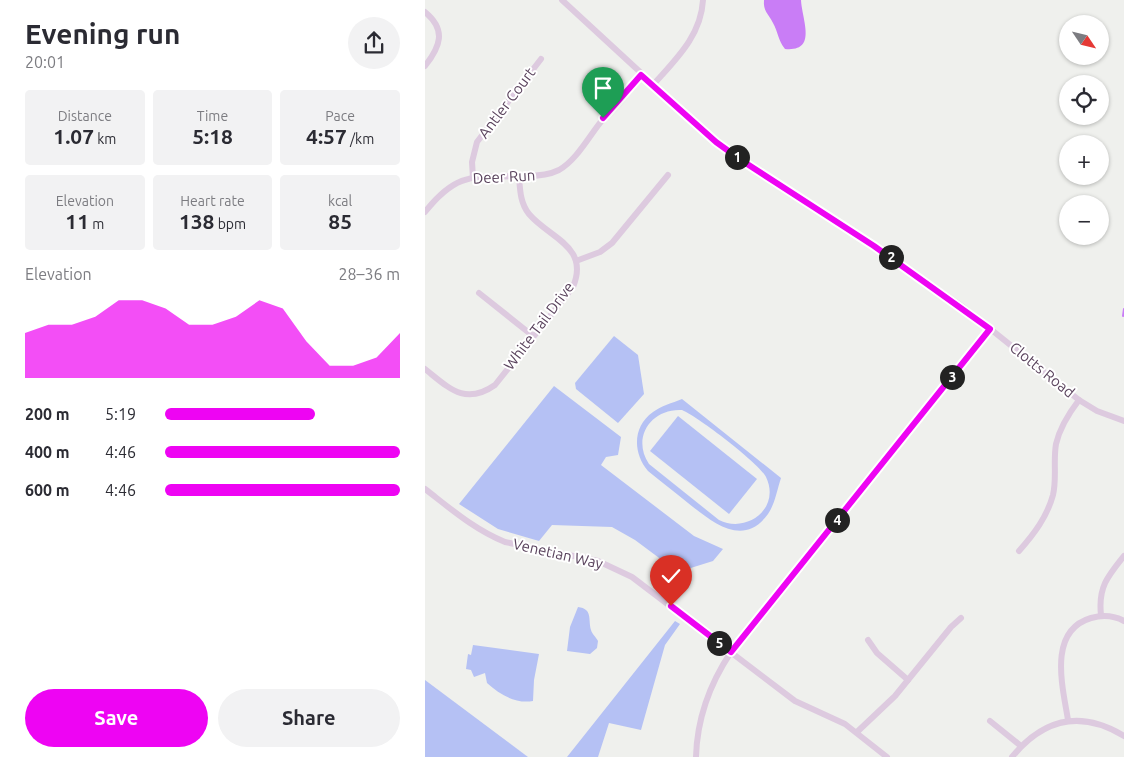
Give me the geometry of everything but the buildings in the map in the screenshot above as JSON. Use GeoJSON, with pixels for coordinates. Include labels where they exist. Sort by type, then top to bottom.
{"type":"FeatureCollection","features":[{"type":"Feature","properties":{"kind":"street","name":"Clotts Road"},"geometry":{"type":"LineString","coordinates":[[562,0],[641,75],[716,142],[874,246],[990,329],[1079,400],[1097,411],[1124,421]]}},
{"type":"Feature","properties":{"kind":"street"},"geometry":{"type":"LineString","coordinates":[[653,86],[685,49],[696,32],[702,16],[703,0]]}},
{"type":"Feature","properties":{"kind":"street"},"geometry":{"type":"LineString","coordinates":[[425,12],[437,24],[440,37],[436,50],[425,66]]}},
{"type":"Feature","properties":{"kind":"street","name":"Antler Court"},"geometry":{"type":"LineString","coordinates":[[473,178],[472,162],[477,142],[541,59]]}},
{"type":"Feature","properties":{"kind":"street","name":"Deer Run"},"geometry":{"type":"LineString","coordinates":[[425,212],[445,189],[458,181],[473,178],[543,175],[559,170],[572,160],[603,118],[641,75]]}},
{"type":"Feature","properties":{"kind":"street"},"geometry":{"type":"LineString","coordinates":[[576,261],[600,252],[612,243],[668,175]]}},
{"type":"Feature","properties":{"kind":"street","name":"White Tail Drive"},"geometry":{"type":"LineString","coordinates":[[425,369],[452,390],[467,395],[476,395],[495,384],[573,287],[577,275],[576,261],[570,249],[529,214],[521,197],[519,176]]}},
{"type":"Feature","properties":{"kind":"street"},"geometry":{"type":"LineString","coordinates":[[479,293],[533,336]]}},
{"type":"Feature","properties":{"kind":"street"},"geometry":{"type":"LineString","coordinates":[[696,757],[697,737],[703,708],[716,674],[731,652],[990,329]]}},
{"type":"Feature","properties":{"kind":"street"},"geometry":{"type":"LineString","coordinates":[[1019,551],[1041,524],[1048,511],[1054,486],[1056,446],[1061,428],[1079,400]]}},
{"type":"Feature","properties":{"kind":"street","name":"Venetian Way"},"geometry":{"type":"LineString","coordinates":[[425,489],[467,522],[505,542],[598,561],[632,577],[795,701],[857,732],[887,757]]}},
{"type":"Feature","properties":{"kind":"street"},"geometry":{"type":"LineString","coordinates":[[1101,615],[1101,590],[1108,576],[1124,556]]}},
{"type":"Feature","properties":{"kind":"street"},"geometry":{"type":"LineString","coordinates":[[1068,720],[1060,664],[1063,645],[1073,628],[1086,620],[1101,615],[1124,621]]}},
{"type":"Feature","properties":{"kind":"street"},"geometry":{"type":"LineString","coordinates":[[857,732],[895,696],[951,627],[961,618]]}},
{"type":"Feature","properties":{"kind":"street"},"geometry":{"type":"LineString","coordinates":[[868,640],[877,653],[908,680]]}},
{"type":"Feature","properties":{"kind":"street"},"geometry":{"type":"LineString","coordinates":[[1012,757],[1021,746],[1043,729],[1068,720],[1097,722],[1124,736]]}},
{"type":"Feature","properties":{"kind":"street"},"geometry":{"type":"LineString","coordinates":[[990,721],[1021,746]]}},
{"type":"Feature","properties":{"kind":"shaded area"},"geometry":{"type":"Polygon","coordinates":[[[764,0],[801,0],[806,33],[802,45],[795,49],[785,49],[765,9],[764,0]]]}},
{"type":"Feature","properties":{"kind":"shaded area"},"geometry":{"type":"Polygon","coordinates":[[[614,336],[638,355],[644,394],[618,423],[576,389],[575,383],[614,336]]]}},
{"type":"Feature","properties":{"kind":"shaded area"},"geometry":{"type":"Polygon","coordinates":[[[554,386],[621,437],[618,455],[606,457],[601,465],[694,536],[723,549],[713,561],[678,572],[635,540],[612,527],[552,525],[539,541],[498,529],[459,504],[554,386]]]}},
{"type":"Feature","properties":{"kind":"shaded area"},"geometry":{"type":"Polygon","coordinates":[[[682,399],[781,478],[768,514],[758,524],[748,530],[738,531],[717,524],[648,471],[643,464],[637,448],[638,433],[641,425],[656,410],[682,399]],[[682,410],[671,411],[654,419],[647,426],[642,444],[649,464],[719,520],[740,524],[750,521],[759,515],[769,499],[766,477],[740,451],[682,410]]]}},
{"type":"Feature","properties":{"kind":"shaded area"},"geometry":{"type":"Polygon","coordinates":[[[678,416],[757,479],[729,514],[650,451],[678,416]]]}},
{"type":"Feature","properties":{"kind":"shaded area"},"geometry":{"type":"Polygon","coordinates":[[[578,607],[588,612],[590,626],[598,641],[597,648],[590,654],[567,651],[570,627],[578,607]]]}},
{"type":"Feature","properties":{"kind":"shaded area"},"geometry":{"type":"Polygon","coordinates":[[[675,621],[680,624],[665,645],[641,730],[609,723],[598,757],[567,757],[675,621]]]}},
{"type":"Feature","properties":{"kind":"shaded area"},"geometry":{"type":"Polygon","coordinates":[[[473,645],[539,654],[534,680],[533,701],[514,700],[503,695],[487,683],[485,673],[474,677],[471,670],[466,669],[468,654],[471,655],[473,645]]]}},
{"type":"Feature","properties":{"kind":"shaded area"},"geometry":{"type":"Polygon","coordinates":[[[425,680],[528,757],[425,757],[425,680]]]}},
{"type":"Feature","properties":{"kind":"waterway"},"geometry":{"type":"LineString","coordinates":[[1123,316],[1124,309]]}},
{"type":"Feature","properties":{"kind":"route"},"geometry":{"type":"LineString","coordinates":[[603,118],[641,75],[716,142],[874,246],[990,329],[731,652],[671,606]]}}]}
